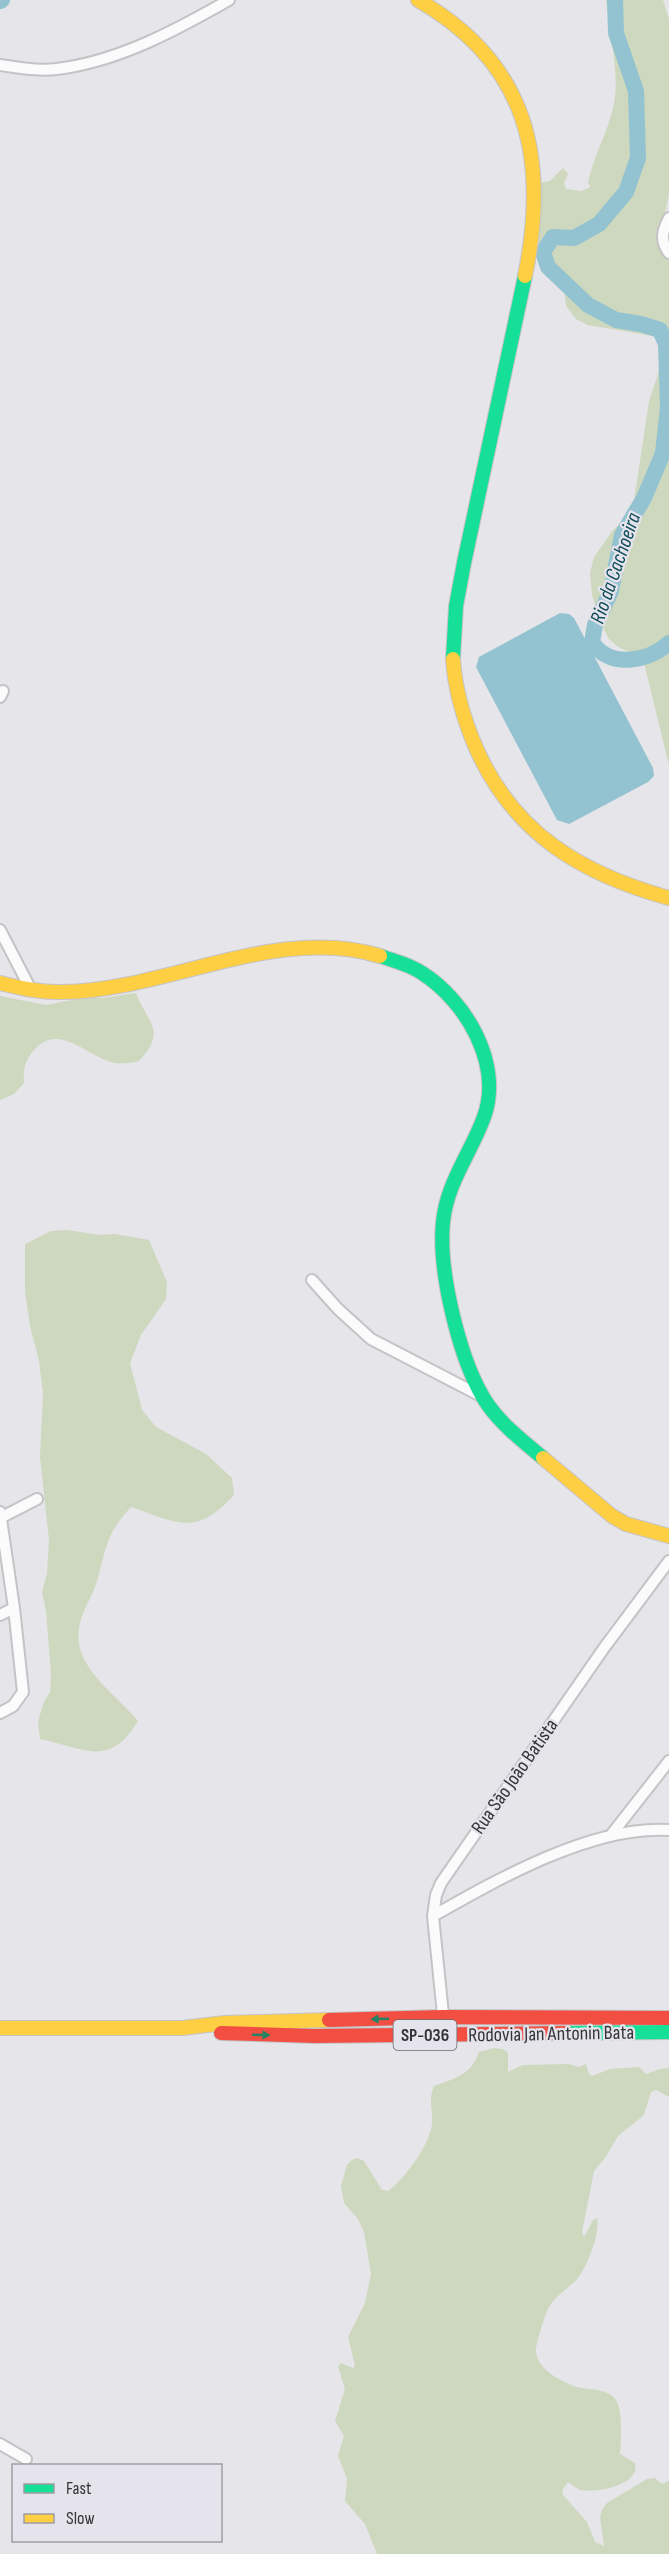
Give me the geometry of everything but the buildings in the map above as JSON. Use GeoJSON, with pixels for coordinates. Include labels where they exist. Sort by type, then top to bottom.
{"type":"FeatureCollection","features":[{"type":"Feature","properties":{"kind":"street"},"geometry":{"type":"LineString","coordinates":[[0,64],[32,70],[64,68],[117,54],[191,22],[229,0]]}},
{"type":"Feature","properties":{"kind":"street"},"geometry":{"type":"LineString","coordinates":[[418,0],[434,8],[465,32],[493,65],[518,105],[531,147],[536,191],[532,243],[468,541],[457,606],[454,660],[456,688],[467,727],[482,764],[508,805],[534,833],[597,874],[669,898]]}},
{"type":"Feature","properties":{"kind":"street"},"geometry":{"type":"LineString","coordinates":[[669,218],[662,235],[663,243],[669,254]]}},
{"type":"Feature","properties":{"kind":"street"},"geometry":{"type":"LineString","coordinates":[[0,930],[31,990]]}},
{"type":"Feature","properties":{"kind":"street"},"geometry":{"type":"LineString","coordinates":[[0,983],[31,990],[72,992],[150,979],[252,956],[310,948],[378,954],[410,966],[432,979],[460,1007],[474,1033],[487,1068],[490,1087],[485,1111],[446,1202],[441,1247],[446,1289],[470,1366],[483,1396],[516,1436],[594,1503],[619,1521],[669,1536]]}},
{"type":"Feature","properties":{"kind":"street"},"geometry":{"type":"LineString","coordinates":[[312,1280],[338,1309],[371,1339],[483,1396]]}},
{"type":"Feature","properties":{"kind":"street"},"geometry":{"type":"LineString","coordinates":[[0,1713],[20,1700],[23,1692],[1,1516],[37,1499]]}},
{"type":"Feature","properties":{"kind":"street","name":"Rua São João Batista"},"geometry":{"type":"LineString","coordinates":[[445,2034],[434,1916],[436,1895],[441,1883],[604,1648],[669,1561]]}},
{"type":"Feature","properties":{"kind":"street"},"geometry":{"type":"LineString","coordinates":[[0,1615],[14,1608]]}},
{"type":"Feature","properties":{"kind":"street"},"geometry":{"type":"LineString","coordinates":[[611,1835],[669,1761]]}},
{"type":"Feature","properties":{"kind":"street"},"geometry":{"type":"LineString","coordinates":[[434,1916],[486,1885],[539,1861],[611,1835],[651,1828],[669,1830]]}},
{"type":"Feature","properties":{"kind":"street","name":"Rodovia Jan Antonin Bata"},"geometry":{"type":"LineString","coordinates":[[182,2028],[225,2023],[443,2017],[669,2018]]}},
{"type":"Feature","properties":{"kind":"street","name":"Rodovia Jan Antonin Bata"},"geometry":{"type":"LineString","coordinates":[[0,2028],[182,2028],[261,2035],[669,2032]]}},
{"type":"Feature","properties":{"kind":"street"},"geometry":{"type":"LineString","coordinates":[[0,2444],[26,2459]]}},
{"type":"Feature","properties":{"kind":"green space"},"geometry":{"type":"Polygon","coordinates":[[[606,0],[663,0],[669,19],[669,194],[662,227],[669,257],[669,765],[644,663],[640,658],[609,639],[602,626],[592,595],[590,573],[594,557],[613,530],[632,514],[649,401],[658,374],[662,350],[660,342],[653,336],[588,325],[576,319],[566,306],[564,288],[546,269],[543,249],[532,230],[538,183],[550,181],[563,168],[568,174],[564,183],[566,189],[581,191],[591,187],[588,183],[590,173],[609,124],[616,92],[615,66],[606,0]]]}},
{"type":"Feature","properties":{"kind":"green space"},"geometry":{"type":"Polygon","coordinates":[[[136,993],[154,1034],[148,1050],[139,1061],[114,1063],[73,1043],[53,1039],[35,1049],[25,1065],[24,1083],[14,1094],[0,1100],[0,996],[46,1005],[88,997],[102,998],[136,993]]]}},
{"type":"Feature","properties":{"kind":"green space"},"geometry":{"type":"Polygon","coordinates":[[[67,1230],[100,1235],[115,1234],[149,1240],[167,1282],[166,1299],[141,1335],[130,1363],[142,1410],[156,1427],[206,1454],[232,1478],[234,1495],[208,1517],[186,1523],[162,1518],[131,1507],[111,1534],[95,1586],[81,1618],[78,1638],[81,1653],[88,1666],[138,1721],[117,1745],[106,1750],[95,1751],[40,1739],[38,1722],[43,1704],[50,1692],[51,1675],[46,1611],[42,1592],[47,1574],[49,1540],[40,1457],[43,1393],[25,1292],[25,1244],[51,1231],[67,1230]]]}},
{"type":"Feature","properties":{"kind":"green space"},"geometry":{"type":"Polygon","coordinates":[[[494,2048],[503,2049],[508,2053],[508,2072],[523,2065],[568,2064],[579,2067],[586,2064],[592,2076],[610,2069],[639,2067],[646,2074],[669,2068],[669,2097],[656,2090],[651,2092],[644,2115],[618,2136],[594,2171],[582,2232],[584,2237],[593,2220],[597,2218],[597,2231],[592,2249],[578,2278],[549,2307],[537,2341],[536,2351],[544,2368],[562,2381],[579,2388],[602,2391],[616,2400],[621,2419],[620,2454],[635,2463],[635,2471],[631,2477],[616,2486],[588,2491],[579,2489],[568,2482],[562,2490],[563,2495],[587,2522],[595,2542],[604,2546],[600,2517],[607,2503],[647,2479],[655,2478],[662,2484],[669,2481],[669,2554],[377,2554],[365,2524],[345,2501],[347,2479],[338,2456],[344,2436],[335,2421],[345,2389],[338,2366],[341,2363],[353,2368],[355,2366],[348,2337],[365,2303],[371,2274],[364,2232],[358,2219],[344,2203],[341,2186],[347,2165],[357,2158],[364,2161],[382,2190],[388,2191],[409,2170],[427,2141],[432,2124],[431,2100],[434,2086],[462,2075],[472,2066],[479,2052],[494,2048]]]}},
{"type":"Feature","properties":{"kind":"water"},"geometry":{"type":"Polygon","coordinates":[[[560,613],[569,614],[574,618],[653,768],[654,776],[648,782],[569,824],[557,820],[476,667],[479,657],[560,613]]]}},
{"type":"Feature","properties":{"kind":"waterway","name":"Rio da Cachoeira"},"geometry":{"type":"LineString","coordinates":[[615,0],[616,33],[636,91],[638,158],[626,192],[599,224],[574,238],[553,237],[543,252],[548,267],[588,305],[616,320],[660,330],[666,344],[668,407],[663,453],[644,498],[622,535],[611,591],[595,625],[592,642],[599,651],[608,656],[629,660],[650,655],[669,643]]}},
{"type":"Feature","properties":{"kind":"traffic: fast"},"geometry":{"type":"LineString","coordinates":[[453,659],[456,606],[464,563],[525,276]]}},
{"type":"Feature","properties":{"kind":"traffic: fast"},"geometry":{"type":"LineString","coordinates":[[380,956],[412,967],[438,985],[466,1017],[477,1036],[484,1056],[489,1076],[489,1097],[479,1130],[454,1181],[445,1207],[442,1242],[444,1266],[460,1342],[478,1387],[500,1420],[543,1458]]}},
{"type":"Feature","properties":{"kind":"traffic: fast"},"geometry":{"type":"LineString","coordinates":[[567,2033],[669,2032]]}},
{"type":"Feature","properties":{"kind":"traffic: slow"},"geometry":{"type":"LineString","coordinates":[[418,0],[455,25],[484,53],[507,84],[522,117],[531,153],[534,192],[532,233],[525,276]]}},
{"type":"Feature","properties":{"kind":"traffic: slow"},"geometry":{"type":"LineString","coordinates":[[453,659],[458,693],[476,748],[492,778],[510,804],[531,827],[580,863],[607,877],[669,898]]}},
{"type":"Feature","properties":{"kind":"traffic: slow"},"geometry":{"type":"LineString","coordinates":[[0,983],[47,992],[102,989],[262,953],[302,948],[341,948],[380,956]]}},
{"type":"Feature","properties":{"kind":"traffic: slow"},"geometry":{"type":"LineString","coordinates":[[543,1458],[612,1516],[626,1524],[669,1536]]}},
{"type":"Feature","properties":{"kind":"traffic: slow"},"geometry":{"type":"LineString","coordinates":[[0,2028],[182,2028],[225,2023],[329,2020]]}},
{"type":"Feature","properties":{"kind":"traffic: jam"},"geometry":{"type":"LineString","coordinates":[[329,2020],[443,2017],[669,2018]]}},
{"type":"Feature","properties":{"kind":"traffic: jam"},"geometry":{"type":"LineString","coordinates":[[221,2033],[315,2036],[567,2033]]}}]}
